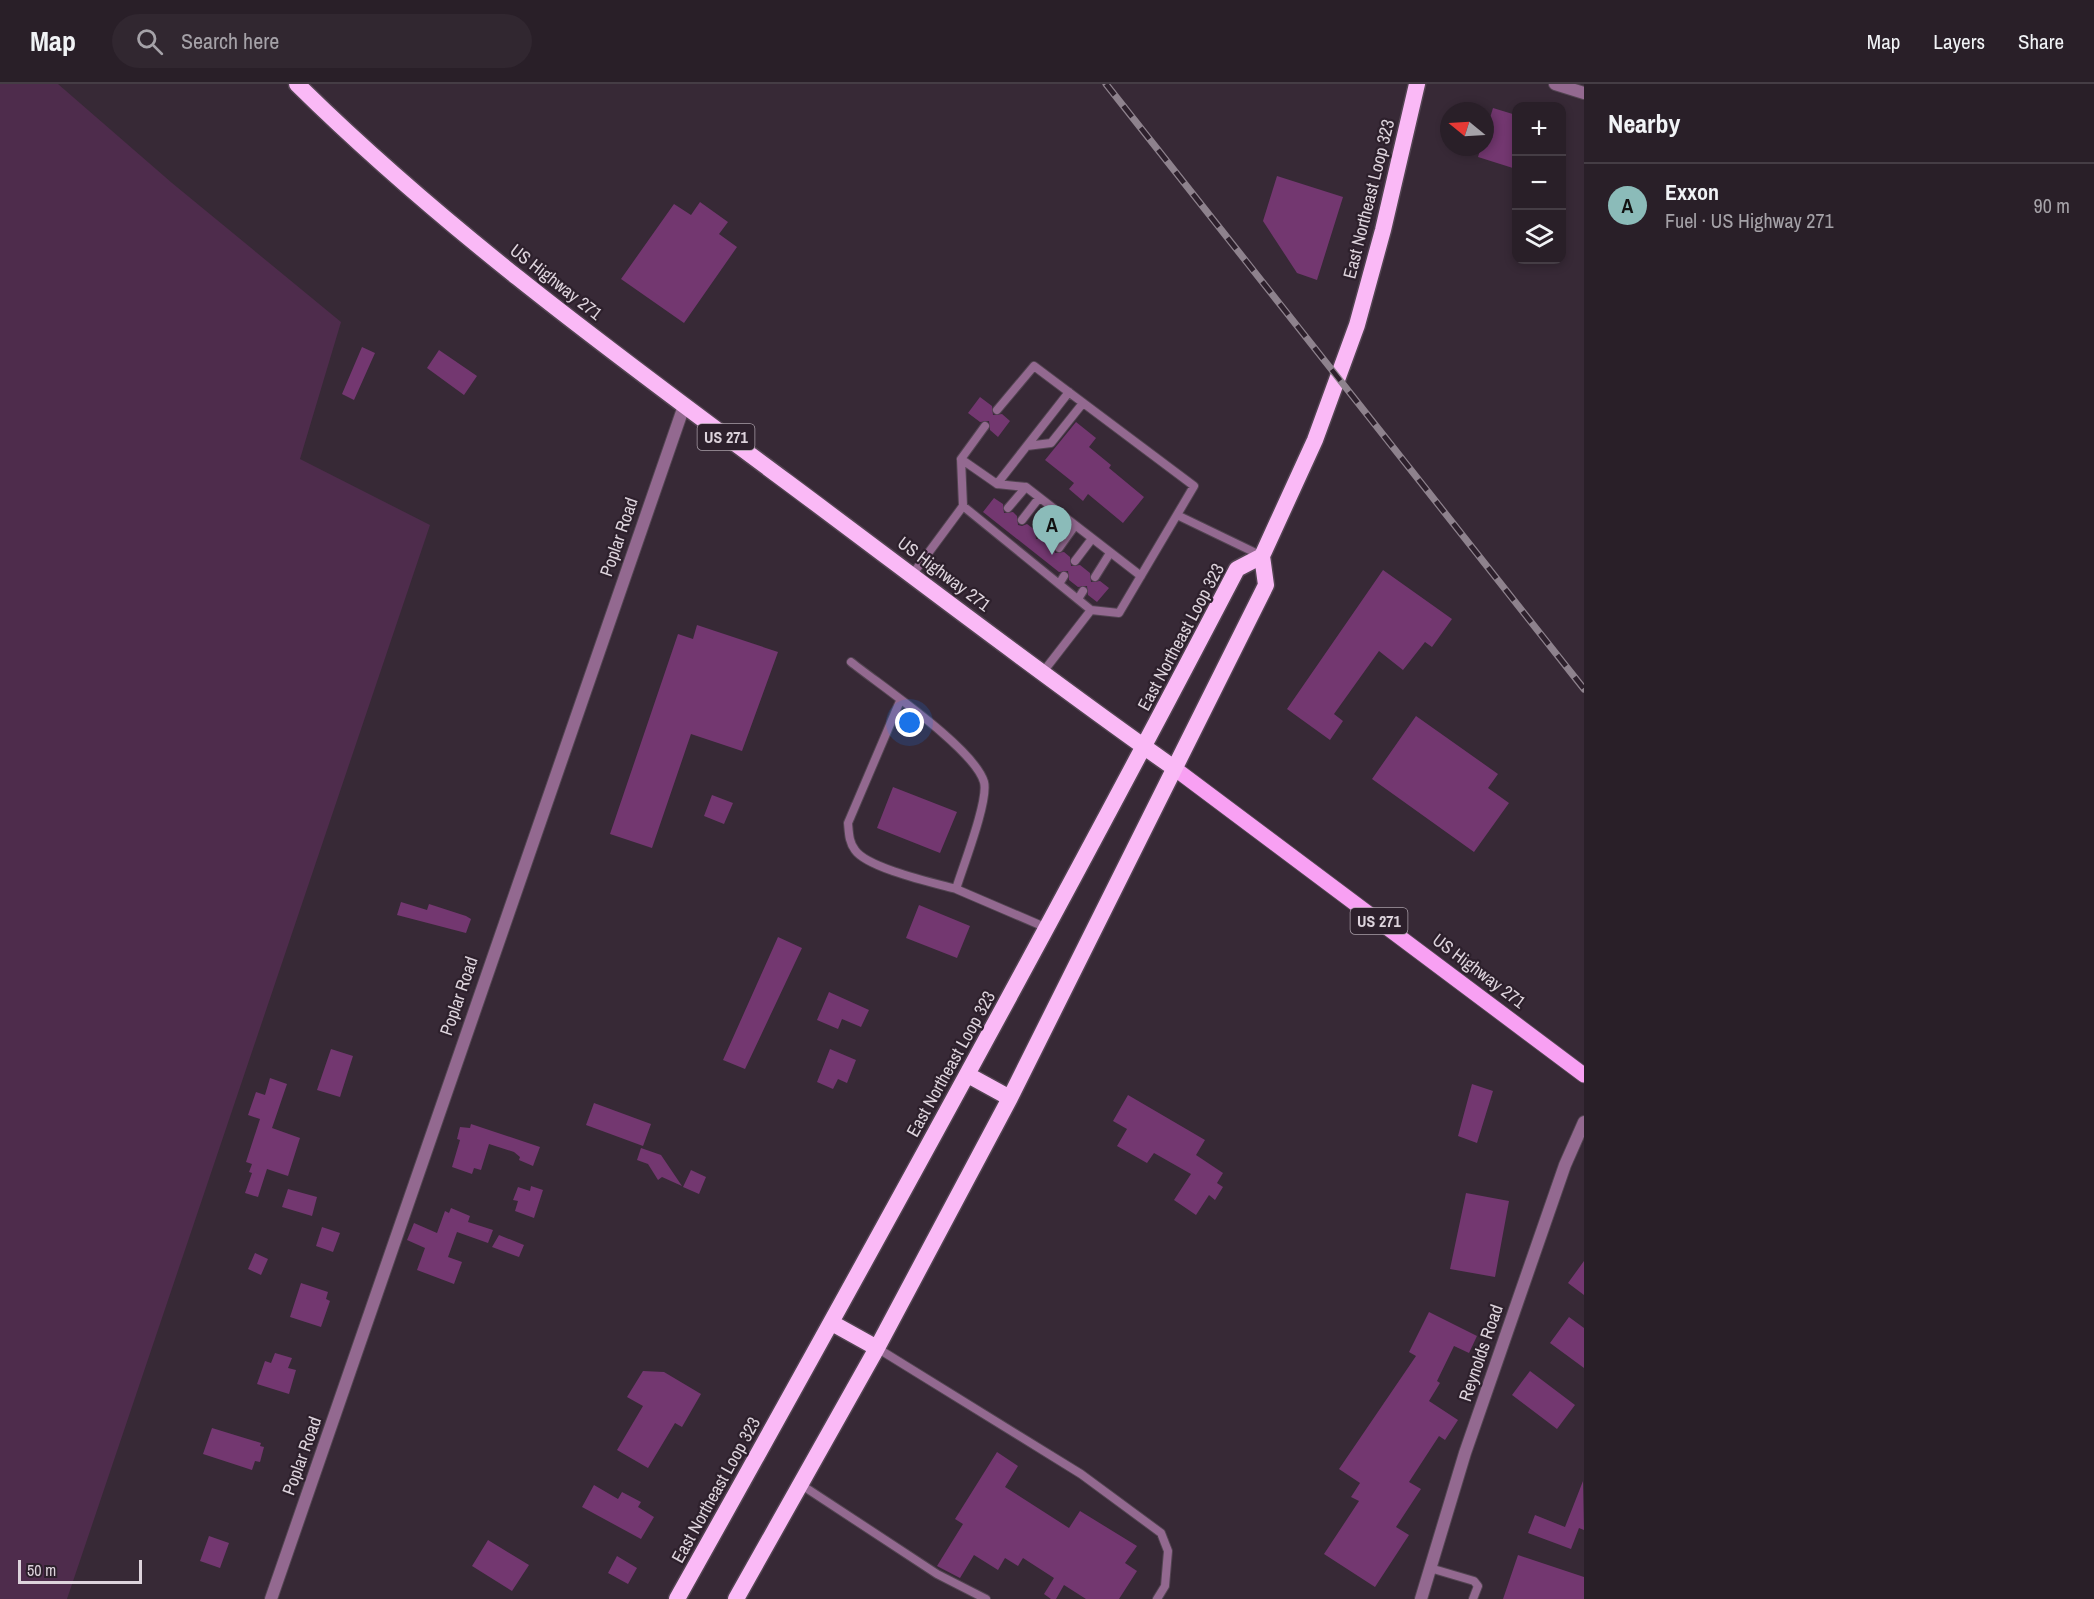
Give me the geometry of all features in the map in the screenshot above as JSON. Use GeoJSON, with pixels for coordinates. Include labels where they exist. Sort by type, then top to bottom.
{"type":"FeatureCollection","features":[{"type":"Feature","properties":{"kind":"highway","name":"US Highway 271"},"geometry":{"type":"LineString","coordinates":[[297,84],[369,151],[523,281],[684,406],[1174,768]]}},
{"type":"Feature","properties":{"kind":"highway","name":"East Northeast Loop 323"},"geometry":{"type":"LineString","coordinates":[[677,1599],[968,1075],[1145,747],[1237,569],[1262,556],[1322,423],[1357,325],[1392,194],[1417,84]]}},
{"type":"Feature","properties":{"kind":"highway"},"geometry":{"type":"LineString","coordinates":[[736,1599],[877,1348],[1010,1098],[1266,585],[1262,556]]}},
{"type":"Feature","properties":{"kind":"highway"},"geometry":{"type":"LineString","coordinates":[[968,1075],[1010,1098]]}},
{"type":"Feature","properties":{"kind":"highway"},"geometry":{"type":"LineString","coordinates":[[832,1323],[877,1348]]}},
{"type":"Feature","properties":{"kind":"main road","name":"US Highway 271"},"geometry":{"type":"LineString","coordinates":[[1174,768],[1584,1075]]}},
{"type":"Feature","properties":{"kind":"street"},"geometry":{"type":"LineString","coordinates":[[1555,84],[1584,93]]}},
{"type":"Feature","properties":{"kind":"street","name":"Poplar Road"},"geometry":{"type":"LineString","coordinates":[[271,1599],[684,406]]}},
{"type":"Feature","properties":{"kind":"street","name":"Reynolds Road"},"geometry":{"type":"LineString","coordinates":[[1421,1599],[1484,1398],[1565,1165],[1584,1122]]}},
{"type":"Feature","properties":{"kind":"lane"},"geometry":{"type":"LineString","coordinates":[[963,506],[994,526],[1045,566],[1091,610],[1119,613],[1194,486],[1034,366],[997,410]]}},
{"type":"Feature","properties":{"kind":"lane"},"geometry":{"type":"LineString","coordinates":[[997,484],[1069,392]]}},
{"type":"Feature","properties":{"kind":"lane"},"geometry":{"type":"LineString","coordinates":[[1027,446],[1051,443],[1083,403]]}},
{"type":"Feature","properties":{"kind":"lane"},"geometry":{"type":"LineString","coordinates":[[912,575],[963,506],[961,459],[985,426]]}},
{"type":"Feature","properties":{"kind":"lane"},"geometry":{"type":"LineString","coordinates":[[961,459],[997,484],[1026,487],[1057,514],[1141,576]]}},
{"type":"Feature","properties":{"kind":"lane"},"geometry":{"type":"LineString","coordinates":[[1008,508],[1026,487]]}},
{"type":"Feature","properties":{"kind":"lane"},"geometry":{"type":"LineString","coordinates":[[1022,520],[1039,498]]}},
{"type":"Feature","properties":{"kind":"lane"},"geometry":{"type":"LineString","coordinates":[[1040,534],[1057,514]]}},
{"type":"Feature","properties":{"kind":"lane"},"geometry":{"type":"LineString","coordinates":[[1177,515],[1262,556]]}},
{"type":"Feature","properties":{"kind":"lane"},"geometry":{"type":"LineString","coordinates":[[1059,548],[1074,527]]}},
{"type":"Feature","properties":{"kind":"lane"},"geometry":{"type":"LineString","coordinates":[[1075,561],[1091,540]]}},
{"type":"Feature","properties":{"kind":"lane"},"geometry":{"type":"LineString","coordinates":[[1095,577],[1110,553]]}},
{"type":"Feature","properties":{"kind":"lane"},"geometry":{"type":"LineString","coordinates":[[1078,599],[1083,591]]}},
{"type":"Feature","properties":{"kind":"lane"},"geometry":{"type":"LineString","coordinates":[[1043,672],[1091,610]]}},
{"type":"Feature","properties":{"kind":"lane"},"geometry":{"type":"LineString","coordinates":[[851,663],[958,747],[984,783],[983,800],[956,889]]}},
{"type":"Feature","properties":{"kind":"lane"},"geometry":{"type":"LineString","coordinates":[[900,701],[848,823],[849,840],[856,853],[882,867],[956,889],[1047,928]]}},
{"type":"Feature","properties":{"kind":"lane"},"geometry":{"type":"LineString","coordinates":[[877,1348],[1081,1474],[1161,1533],[1168,1551],[1165,1586],[1157,1599]]}},
{"type":"Feature","properties":{"kind":"lane"},"geometry":{"type":"LineString","coordinates":[[800,1484],[937,1574],[986,1599]]}},
{"type":"Feature","properties":{"kind":"lane"},"geometry":{"type":"LineString","coordinates":[[1430,1568],[1474,1581],[1478,1587],[1473,1599]]}},
{"type":"Feature","properties":{"kind":"shaded area"},"geometry":{"type":"Polygon","coordinates":[[[0,84],[58,84],[172,183],[341,322],[300,459],[430,525],[67,1599],[0,1599],[0,84]]]}},
{"type":"Feature","properties":{"kind":"building"},"geometry":{"type":"Polygon","coordinates":[[[1494,108],[1512,114],[1512,168],[1478,157],[1494,156],[1494,108]]]}},
{"type":"Feature","properties":{"kind":"building"},"geometry":{"type":"Polygon","coordinates":[[[1277,176],[1343,197],[1317,280],[1297,273],[1263,221],[1277,176]]]}},
{"type":"Feature","properties":{"kind":"building"},"geometry":{"type":"Polygon","coordinates":[[[700,202],[728,222],[719,234],[737,247],[684,323],[621,279],[674,204],[691,215],[700,202]]]}},
{"type":"Feature","properties":{"kind":"building"},"geometry":{"type":"Polygon","coordinates":[[[362,347],[375,353],[354,400],[342,394],[362,347]]]}},
{"type":"Feature","properties":{"kind":"building"},"geometry":{"type":"Polygon","coordinates":[[[439,350],[477,376],[464,395],[427,368],[439,350]]]}},
{"type":"Feature","properties":{"kind":"building"},"geometry":{"type":"Polygon","coordinates":[[[980,397],[992,406],[993,415],[1002,414],[1010,421],[998,437],[990,430],[989,421],[980,422],[968,413],[980,397]]]}},
{"type":"Feature","properties":{"kind":"building"},"geometry":{"type":"Polygon","coordinates":[[[1076,422],[1096,438],[1089,447],[1111,465],[1109,468],[1144,497],[1123,523],[1088,494],[1083,501],[1069,489],[1074,483],[1045,460],[1076,422]]]}},
{"type":"Feature","properties":{"kind":"building"},"geometry":{"type":"Polygon","coordinates":[[[994,498],[1003,504],[1004,513],[1013,512],[1017,516],[1018,525],[1027,524],[1035,530],[1036,539],[1045,538],[1054,544],[1055,553],[1064,552],[1070,557],[1071,566],[1080,565],[1090,573],[1091,582],[1100,581],[1109,588],[1097,602],[1088,595],[1087,586],[1078,587],[1069,580],[1068,571],[1059,572],[983,512],[994,498]]]}},
{"type":"Feature","properties":{"kind":"building"},"geometry":{"type":"Polygon","coordinates":[[[1383,570],[1452,619],[1432,647],[1425,642],[1403,670],[1379,651],[1334,714],[1343,721],[1330,740],[1287,709],[1383,570]]]}},
{"type":"Feature","properties":{"kind":"building"},"geometry":{"type":"Polygon","coordinates":[[[697,625],[778,652],[742,751],[691,734],[652,848],[610,834],[678,634],[693,639],[697,625]]]}},
{"type":"Feature","properties":{"kind":"building"},"geometry":{"type":"Polygon","coordinates":[[[1416,716],[1498,774],[1488,788],[1509,803],[1474,852],[1372,779],[1416,716]]]}},
{"type":"Feature","properties":{"kind":"building"},"geometry":{"type":"Polygon","coordinates":[[[893,787],[957,812],[940,853],[877,828],[893,787]]]}},
{"type":"Feature","properties":{"kind":"building"},"geometry":{"type":"Polygon","coordinates":[[[712,795],[733,803],[724,824],[704,816],[712,795]]]}},
{"type":"Feature","properties":{"kind":"building"},"geometry":{"type":"Polygon","coordinates":[[[401,902],[427,910],[429,904],[471,919],[466,933],[397,915],[401,902]]]}},
{"type":"Feature","properties":{"kind":"building"},"geometry":{"type":"Polygon","coordinates":[[[919,905],[970,926],[957,958],[906,938],[919,905]]]}},
{"type":"Feature","properties":{"kind":"building"},"geometry":{"type":"Polygon","coordinates":[[[778,937],[802,948],[745,1069],[723,1060],[778,937]]]}},
{"type":"Feature","properties":{"kind":"building"},"geometry":{"type":"Polygon","coordinates":[[[829,992],[869,1010],[861,1027],[842,1019],[838,1029],[817,1020],[829,992]]]}},
{"type":"Feature","properties":{"kind":"building"},"geometry":{"type":"Polygon","coordinates":[[[331,1049],[353,1056],[340,1097],[317,1090],[331,1049]]]}},
{"type":"Feature","properties":{"kind":"building"},"geometry":{"type":"Polygon","coordinates":[[[830,1049],[856,1060],[847,1083],[838,1079],[833,1089],[817,1082],[830,1049]]]}},
{"type":"Feature","properties":{"kind":"building"},"geometry":{"type":"Polygon","coordinates":[[[270,1078],[287,1084],[272,1128],[300,1138],[288,1176],[267,1169],[258,1197],[245,1193],[252,1173],[249,1172],[252,1164],[246,1162],[260,1119],[248,1115],[256,1092],[265,1095],[270,1078]]]}},
{"type":"Feature","properties":{"kind":"building"},"geometry":{"type":"Polygon","coordinates":[[[1472,1084],[1493,1091],[1477,1143],[1458,1136],[1472,1084]]]}},
{"type":"Feature","properties":{"kind":"building"},"geometry":{"type":"Polygon","coordinates":[[[1128,1095],[1205,1140],[1196,1155],[1223,1173],[1217,1183],[1223,1187],[1215,1200],[1209,1195],[1196,1215],[1174,1200],[1191,1174],[1154,1153],[1147,1163],[1117,1146],[1127,1129],[1113,1121],[1128,1095]]]}},
{"type":"Feature","properties":{"kind":"building"},"geometry":{"type":"Polygon","coordinates":[[[594,1103],[651,1124],[643,1146],[586,1125],[594,1103]]]}},
{"type":"Feature","properties":{"kind":"building"},"geometry":{"type":"Polygon","coordinates":[[[471,1124],[540,1147],[533,1166],[519,1160],[520,1157],[514,1152],[489,1144],[481,1170],[474,1168],[472,1174],[452,1167],[460,1140],[457,1139],[460,1127],[470,1128],[471,1124]]]}},
{"type":"Feature","properties":{"kind":"building"},"geometry":{"type":"Polygon","coordinates":[[[641,1148],[661,1155],[682,1186],[662,1177],[658,1180],[648,1164],[637,1160],[641,1148]]]}},
{"type":"Feature","properties":{"kind":"building"},"geometry":{"type":"Polygon","coordinates":[[[691,1170],[706,1177],[699,1194],[683,1187],[691,1170]]]}},
{"type":"Feature","properties":{"kind":"building"},"geometry":{"type":"Polygon","coordinates":[[[531,1186],[543,1190],[534,1218],[515,1211],[518,1201],[513,1200],[518,1187],[530,1191],[531,1186]]]}},
{"type":"Feature","properties":{"kind":"building"},"geometry":{"type":"Polygon","coordinates":[[[288,1189],[317,1197],[312,1216],[282,1207],[288,1189]]]}},
{"type":"Feature","properties":{"kind":"building"},"geometry":{"type":"Polygon","coordinates":[[[1466,1193],[1509,1201],[1495,1277],[1450,1269],[1466,1193]]]}},
{"type":"Feature","properties":{"kind":"building"},"geometry":{"type":"Polygon","coordinates":[[[451,1208],[470,1216],[468,1222],[493,1230],[488,1243],[457,1232],[448,1257],[462,1262],[454,1284],[417,1270],[425,1248],[407,1240],[414,1223],[437,1233],[445,1211],[449,1213],[451,1208]]]}},
{"type":"Feature","properties":{"kind":"building"},"geometry":{"type":"Polygon","coordinates":[[[322,1227],[340,1233],[333,1252],[316,1246],[322,1227]]]}},
{"type":"Feature","properties":{"kind":"building"},"geometry":{"type":"Polygon","coordinates":[[[499,1235],[524,1245],[519,1257],[492,1247],[499,1235]]]}},
{"type":"Feature","properties":{"kind":"building"},"geometry":{"type":"Polygon","coordinates":[[[255,1253],[268,1259],[261,1275],[248,1269],[255,1253]]]}},
{"type":"Feature","properties":{"kind":"building"},"geometry":{"type":"Polygon","coordinates":[[[1584,1261],[1584,1295],[1568,1283],[1584,1261]]]}},
{"type":"Feature","properties":{"kind":"building"},"geometry":{"type":"Polygon","coordinates":[[[301,1283],[328,1292],[326,1299],[330,1301],[321,1327],[290,1317],[301,1283]]]}},
{"type":"Feature","properties":{"kind":"building"},"geometry":{"type":"Polygon","coordinates":[[[1429,1312],[1477,1336],[1469,1353],[1454,1346],[1437,1381],[1440,1383],[1429,1401],[1458,1420],[1445,1440],[1439,1436],[1409,1482],[1421,1489],[1396,1527],[1409,1535],[1375,1587],[1324,1554],[1359,1501],[1351,1497],[1360,1483],[1339,1469],[1416,1356],[1409,1352],[1429,1312]]]}},
{"type":"Feature","properties":{"kind":"building"},"geometry":{"type":"Polygon","coordinates":[[[1569,1317],[1584,1328],[1584,1368],[1550,1343],[1569,1317]]]}},
{"type":"Feature","properties":{"kind":"building"},"geometry":{"type":"Polygon","coordinates":[[[275,1353],[292,1358],[288,1368],[296,1370],[289,1394],[257,1384],[265,1361],[271,1363],[275,1353]]]}},
{"type":"Feature","properties":{"kind":"building"},"geometry":{"type":"Polygon","coordinates":[[[643,1371],[664,1372],[701,1394],[682,1427],[675,1423],[648,1468],[617,1450],[643,1406],[627,1397],[643,1371]]]}},
{"type":"Feature","properties":{"kind":"building"},"geometry":{"type":"Polygon","coordinates":[[[1530,1371],[1575,1405],[1557,1429],[1512,1395],[1530,1371]]]}},
{"type":"Feature","properties":{"kind":"building"},"geometry":{"type":"Polygon","coordinates":[[[212,1428],[261,1443],[260,1446],[264,1447],[260,1462],[255,1461],[252,1470],[203,1454],[212,1428]]]}},
{"type":"Feature","properties":{"kind":"building"},"geometry":{"type":"Polygon","coordinates":[[[997,1452],[1018,1466],[1005,1487],[1069,1528],[1080,1511],[1137,1546],[1125,1563],[1137,1571],[1119,1599],[1086,1599],[1064,1585],[1056,1599],[1051,1599],[1044,1594],[1054,1578],[1023,1558],[1018,1566],[1005,1558],[998,1570],[974,1555],[960,1578],[937,1566],[963,1524],[955,1519],[997,1452]]]}},
{"type":"Feature","properties":{"kind":"building"},"geometry":{"type":"Polygon","coordinates":[[[1583,1481],[1584,1530],[1579,1528],[1571,1549],[1528,1533],[1535,1515],[1565,1527],[1583,1481]]]}},
{"type":"Feature","properties":{"kind":"building"},"geometry":{"type":"Polygon","coordinates":[[[594,1485],[618,1499],[622,1492],[641,1502],[638,1507],[654,1517],[641,1539],[582,1507],[594,1485]]]}},
{"type":"Feature","properties":{"kind":"building"},"geometry":{"type":"Polygon","coordinates":[[[209,1536],[229,1543],[220,1568],[200,1561],[209,1536]]]}},
{"type":"Feature","properties":{"kind":"building"},"geometry":{"type":"Polygon","coordinates":[[[488,1540],[529,1565],[512,1591],[472,1566],[488,1540]]]}},
{"type":"Feature","properties":{"kind":"building"},"geometry":{"type":"Polygon","coordinates":[[[1518,1555],[1584,1577],[1584,1599],[1503,1599],[1518,1555]]]}},
{"type":"Feature","properties":{"kind":"building"},"geometry":{"type":"Polygon","coordinates":[[[617,1556],[637,1568],[628,1584],[608,1573],[617,1556]]]}},
{"type":"Feature","properties":{"kind":"railway"},"geometry":{"type":"LineString","coordinates":[[1106,84],[1584,689]]}},
{"type":"Feature","properties":{"kind":"place","name":"Exxon"},"geometry":{"type":"Point","coordinates":[1052,555]}}]}
